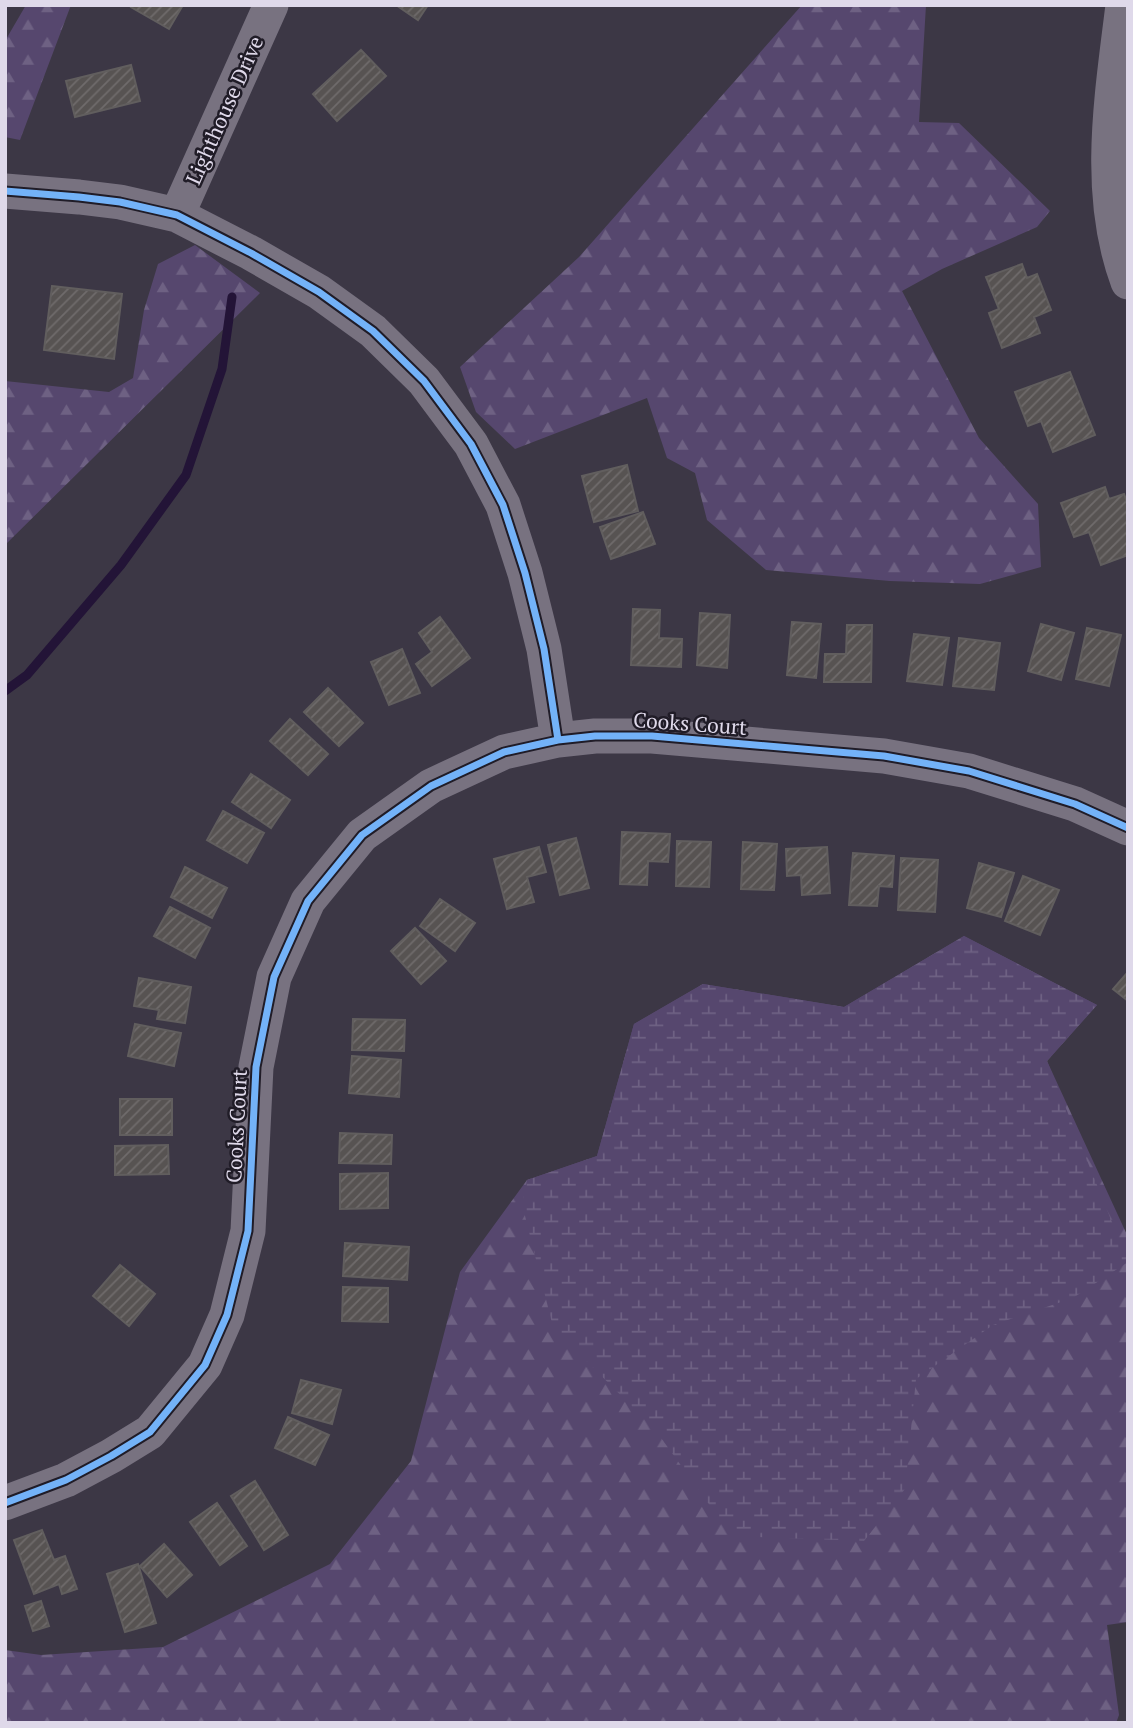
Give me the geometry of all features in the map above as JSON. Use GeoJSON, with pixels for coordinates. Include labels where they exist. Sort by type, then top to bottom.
{"type":"FeatureCollection","features":[{"type":"Feature","properties":{"kind":"street","name":"Lighthouse Drive"},"geometry":{"type":"LineString","coordinates":[[177,215],[271,5]]}},
{"type":"Feature","properties":{"kind":"street"},"geometry":{"type":"LineString","coordinates":[[1124,5],[1109,120],[1108,177],[1114,232],[1128,282]]}},
{"type":"Feature","properties":{"kind":"street"},"geometry":{"type":"LineString","coordinates":[[5,191],[120,202],[177,215],[319,292],[373,331],[424,381],[471,444],[503,505],[525,573],[544,649],[558,740]]}},
{"type":"Feature","properties":{"kind":"street","name":"Cooks Court"},"geometry":{"type":"LineString","coordinates":[[5,1503],[66,1480],[111,1457],[150,1432],[205,1365],[227,1315],[248,1231],[256,1067],[274,977],[308,901],[362,835],[431,786],[504,752],[558,740],[595,736],[652,737],[884,756],[969,771],[1124,818]]}},
{"type":"Feature","properties":{"kind":"green space"},"geometry":{"type":"Polygon","coordinates":[[[26,5],[71,5],[20,140],[5,137],[5,41],[26,5]]]}},
{"type":"Feature","properties":{"kind":"green space"},"geometry":{"type":"Polygon","coordinates":[[[802,5],[926,5],[919,122],[959,123],[1050,211],[1037,227],[942,269],[902,291],[979,438],[1038,504],[1041,567],[980,584],[890,581],[766,570],[707,520],[695,473],[667,458],[647,398],[515,449],[476,412],[460,367],[579,257],[802,5]]]}},
{"type":"Feature","properties":{"kind":"green space"},"geometry":{"type":"Polygon","coordinates":[[[195,245],[260,293],[5,545],[5,381],[109,392],[133,378],[144,310],[158,264],[195,245]]]}},
{"type":"Feature","properties":{"kind":"green space"},"geometry":{"type":"Polygon","coordinates":[[[964,936],[1097,1005],[1047,1061],[1128,1237],[1128,1622],[1107,1625],[1119,1715],[1116,1723],[5,1723],[5,1650],[41,1655],[163,1647],[330,1564],[411,1461],[460,1272],[527,1180],[597,1156],[634,1024],[703,984],[844,1007],[964,936]]]}},
{"type":"Feature","properties":{"kind":"green space"},"geometry":{"type":"Polygon","coordinates":[[[964,936],[1097,1005],[1047,1061],[1128,1262],[1073,1298],[993,1325],[916,1379],[905,1489],[864,1541],[732,1536],[656,1431],[553,1327],[522,1204],[527,1180],[597,1156],[634,1024],[703,984],[844,1007],[964,936]]]}},
{"type":"Feature","properties":{"kind":"building"},"geometry":{"type":"Polygon","coordinates":[[[183,5],[169,29],[131,7],[183,5]]]}},
{"type":"Feature","properties":{"kind":"building"},"geometry":{"type":"Polygon","coordinates":[[[396,5],[428,5],[418,20],[396,5]]]}},
{"type":"Feature","properties":{"kind":"building"},"geometry":{"type":"Polygon","coordinates":[[[361,50],[386,76],[337,121],[313,94],[361,50]]]}},
{"type":"Feature","properties":{"kind":"building"},"geometry":{"type":"Polygon","coordinates":[[[131,65],[140,101],[75,117],[66,81],[131,65]]]}},
{"type":"Feature","properties":{"kind":"building"},"geometry":{"type":"Polygon","coordinates":[[[1022,264],[1027,278],[1037,274],[1051,310],[1034,317],[1040,333],[1002,348],[989,313],[999,309],[986,277],[1022,264]]]}},
{"type":"Feature","properties":{"kind":"building"},"geometry":{"type":"Polygon","coordinates":[[[52,286],[122,294],[114,359],[44,350],[52,286]]]}},
{"type":"Feature","properties":{"kind":"building"},"geometry":{"type":"Polygon","coordinates":[[[1070,372],[1095,435],[1053,452],[1041,421],[1028,426],[1015,392],[1070,372]]]}},
{"type":"Feature","properties":{"kind":"building"},"geometry":{"type":"Polygon","coordinates":[[[627,465],[638,511],[594,522],[582,476],[627,465]]]}},
{"type":"Feature","properties":{"kind":"building"},"geometry":{"type":"Polygon","coordinates":[[[1105,487],[1109,499],[1124,494],[1128,505],[1128,555],[1101,565],[1089,532],[1074,537],[1061,503],[1105,487]]]}},
{"type":"Feature","properties":{"kind":"building"},"geometry":{"type":"Polygon","coordinates":[[[643,512],[655,544],[611,559],[600,527],[643,512]]]}},
{"type":"Feature","properties":{"kind":"building"},"geometry":{"type":"Polygon","coordinates":[[[633,609],[660,610],[659,638],[682,639],[681,667],[631,665],[633,609]]]}},
{"type":"Feature","properties":{"kind":"building"},"geometry":{"type":"Polygon","coordinates":[[[700,613],[730,615],[727,668],[697,665],[700,613]]]}},
{"type":"Feature","properties":{"kind":"building"},"geometry":{"type":"Polygon","coordinates":[[[440,617],[470,658],[432,686],[416,664],[432,652],[419,633],[440,617]]]}},
{"type":"Feature","properties":{"kind":"building"},"geometry":{"type":"Polygon","coordinates":[[[792,622],[821,624],[816,678],[787,675],[792,622]]]}},
{"type":"Feature","properties":{"kind":"building"},"geometry":{"type":"Polygon","coordinates":[[[1041,624],[1074,633],[1061,680],[1028,671],[1041,624]]]}},
{"type":"Feature","properties":{"kind":"building"},"geometry":{"type":"Polygon","coordinates":[[[847,625],[872,625],[871,682],[824,682],[825,654],[846,654],[847,625]]]}},
{"type":"Feature","properties":{"kind":"building"},"geometry":{"type":"Polygon","coordinates":[[[1087,628],[1121,635],[1109,686],[1076,679],[1087,628]]]}},
{"type":"Feature","properties":{"kind":"building"},"geometry":{"type":"Polygon","coordinates":[[[914,634],[949,638],[942,685],[907,681],[914,634]]]}},
{"type":"Feature","properties":{"kind":"building"},"geometry":{"type":"Polygon","coordinates":[[[959,638],[1000,643],[994,690],[953,686],[959,638]]]}},
{"type":"Feature","properties":{"kind":"building"},"geometry":{"type":"Polygon","coordinates":[[[402,649],[420,693],[389,705],[371,662],[402,649]]]}},
{"type":"Feature","properties":{"kind":"building"},"geometry":{"type":"Polygon","coordinates":[[[328,688],[363,723],[339,746],[304,712],[328,688]]]}},
{"type":"Feature","properties":{"kind":"building"},"geometry":{"type":"Polygon","coordinates":[[[290,719],[328,754],[308,775],[270,741],[290,719]]]}},
{"type":"Feature","properties":{"kind":"building"},"geometry":{"type":"Polygon","coordinates":[[[251,774],[290,800],[271,828],[232,802],[251,774]]]}},
{"type":"Feature","properties":{"kind":"building"},"geometry":{"type":"Polygon","coordinates":[[[223,811],[264,833],[247,863],[207,840],[223,811]]]}},
{"type":"Feature","properties":{"kind":"building"},"geometry":{"type":"Polygon","coordinates":[[[622,832],[670,834],[668,862],[648,861],[647,885],[620,884],[622,832]]]}},
{"type":"Feature","properties":{"kind":"building"},"geometry":{"type":"Polygon","coordinates":[[[576,838],[589,888],[560,895],[548,845],[576,838]]]}},
{"type":"Feature","properties":{"kind":"building"},"geometry":{"type":"Polygon","coordinates":[[[677,841],[711,842],[709,887],[676,886],[677,841]]]}},
{"type":"Feature","properties":{"kind":"building"},"geometry":{"type":"Polygon","coordinates":[[[743,842],[777,844],[774,890],[741,889],[743,842]]]}},
{"type":"Feature","properties":{"kind":"building"},"geometry":{"type":"Polygon","coordinates":[[[539,847],[546,872],[527,877],[534,902],[507,909],[494,859],[539,847]]]}},
{"type":"Feature","properties":{"kind":"building"},"geometry":{"type":"Polygon","coordinates":[[[827,847],[830,893],[802,895],[801,875],[787,876],[786,849],[827,847]]]}},
{"type":"Feature","properties":{"kind":"building"},"geometry":{"type":"Polygon","coordinates":[[[853,853],[894,856],[892,887],[879,886],[877,906],[849,905],[853,853]]]}},
{"type":"Feature","properties":{"kind":"building"},"geometry":{"type":"Polygon","coordinates":[[[901,858],[938,860],[935,912],[898,910],[901,858]]]}},
{"type":"Feature","properties":{"kind":"building"},"geometry":{"type":"Polygon","coordinates":[[[979,863],[1014,873],[1001,917],[967,908],[979,863]]]}},
{"type":"Feature","properties":{"kind":"building"},"geometry":{"type":"Polygon","coordinates":[[[185,867],[227,888],[212,918],[171,897],[185,867]]]}},
{"type":"Feature","properties":{"kind":"building"},"geometry":{"type":"Polygon","coordinates":[[[1023,876],[1059,890],[1040,935],[1005,921],[1023,876]]]}},
{"type":"Feature","properties":{"kind":"building"},"geometry":{"type":"Polygon","coordinates":[[[440,899],[475,923],[455,951],[420,926],[440,899]]]}},
{"type":"Feature","properties":{"kind":"building"},"geometry":{"type":"Polygon","coordinates":[[[170,907],[210,928],[195,958],[154,936],[170,907]]]}},
{"type":"Feature","properties":{"kind":"building"},"geometry":{"type":"Polygon","coordinates":[[[415,928],[446,961],[421,984],[391,951],[415,928]]]}},
{"type":"Feature","properties":{"kind":"building"},"geometry":{"type":"Polygon","coordinates":[[[1128,972],[1128,1001],[1113,989],[1128,972]]]}},
{"type":"Feature","properties":{"kind":"building"},"geometry":{"type":"Polygon","coordinates":[[[139,978],[191,987],[185,1023],[157,1019],[159,1010],[134,1006],[139,978]]]}},
{"type":"Feature","properties":{"kind":"building"},"geometry":{"type":"Polygon","coordinates":[[[353,1019],[405,1020],[404,1051],[352,1050],[353,1019]]]}},
{"type":"Feature","properties":{"kind":"building"},"geometry":{"type":"Polygon","coordinates":[[[135,1024],[181,1033],[174,1066],[128,1056],[135,1024]]]}},
{"type":"Feature","properties":{"kind":"building"},"geometry":{"type":"Polygon","coordinates":[[[352,1056],[401,1060],[399,1097],[349,1093],[352,1056]]]}},
{"type":"Feature","properties":{"kind":"building"},"geometry":{"type":"Polygon","coordinates":[[[120,1099],[172,1099],[172,1135],[120,1135],[120,1099]]]}},
{"type":"Feature","properties":{"kind":"building"},"geometry":{"type":"Polygon","coordinates":[[[340,1133],[392,1135],[391,1164],[339,1163],[340,1133]]]}},
{"type":"Feature","properties":{"kind":"building"},"geometry":{"type":"Polygon","coordinates":[[[168,1145],[169,1174],[115,1175],[115,1146],[168,1145]]]}},
{"type":"Feature","properties":{"kind":"building"},"geometry":{"type":"Polygon","coordinates":[[[388,1173],[388,1208],[340,1209],[340,1174],[388,1173]]]}},
{"type":"Feature","properties":{"kind":"building"},"geometry":{"type":"Polygon","coordinates":[[[345,1243],[409,1247],[407,1280],[343,1276],[345,1243]]]}},
{"type":"Feature","properties":{"kind":"building"},"geometry":{"type":"Polygon","coordinates":[[[120,1265],[155,1294],[129,1326],[93,1296],[120,1265]]]}},
{"type":"Feature","properties":{"kind":"building"},"geometry":{"type":"Polygon","coordinates":[[[343,1287],[388,1288],[388,1322],[342,1321],[343,1287]]]}},
{"type":"Feature","properties":{"kind":"building"},"geometry":{"type":"Polygon","coordinates":[[[301,1380],[341,1390],[332,1424],[292,1413],[301,1380]]]}},
{"type":"Feature","properties":{"kind":"building"},"geometry":{"type":"Polygon","coordinates":[[[288,1417],[329,1435],[315,1465],[275,1448],[288,1417]]]}},
{"type":"Feature","properties":{"kind":"building"},"geometry":{"type":"Polygon","coordinates":[[[255,1481],[288,1535],[264,1550],[231,1496],[255,1481]]]}},
{"type":"Feature","properties":{"kind":"building"},"geometry":{"type":"Polygon","coordinates":[[[217,1503],[247,1546],[220,1565],[190,1522],[217,1503]]]}},
{"type":"Feature","properties":{"kind":"building"},"geometry":{"type":"Polygon","coordinates":[[[42,1530],[54,1560],[65,1556],[77,1589],[62,1594],[59,1584],[34,1594],[14,1540],[42,1530]]]}},
{"type":"Feature","properties":{"kind":"building"},"geometry":{"type":"Polygon","coordinates":[[[164,1544],[192,1575],[167,1597],[140,1566],[164,1544]]]}},
{"type":"Feature","properties":{"kind":"building"},"geometry":{"type":"Polygon","coordinates":[[[138,1564],[156,1623],[125,1632],[107,1574],[138,1564]]]}},
{"type":"Feature","properties":{"kind":"building"},"geometry":{"type":"Polygon","coordinates":[[[41,1601],[49,1626],[33,1631],[25,1606],[41,1601]]]}},
{"type":"Feature","properties":{"kind":"waterway"},"geometry":{"type":"LineString","coordinates":[[5,691],[27,675],[121,565],[186,475],[222,369],[232,297]]}},
{"type":"Feature","properties":{"kind":"cycle path"},"geometry":{"type":"LineString","coordinates":[[5,191],[120,202],[177,215],[319,292],[373,331],[424,381],[471,444],[503,505],[525,573],[544,649],[558,740]]}},
{"type":"Feature","properties":{"kind":"cycle path"},"geometry":{"type":"LineString","coordinates":[[5,1503],[66,1480],[150,1432],[205,1365],[227,1315],[248,1231],[256,1067],[274,977],[308,901],[362,835],[431,786],[504,752],[558,740],[595,736],[652,736],[884,756],[969,771],[1075,804],[1128,828]]}}]}
